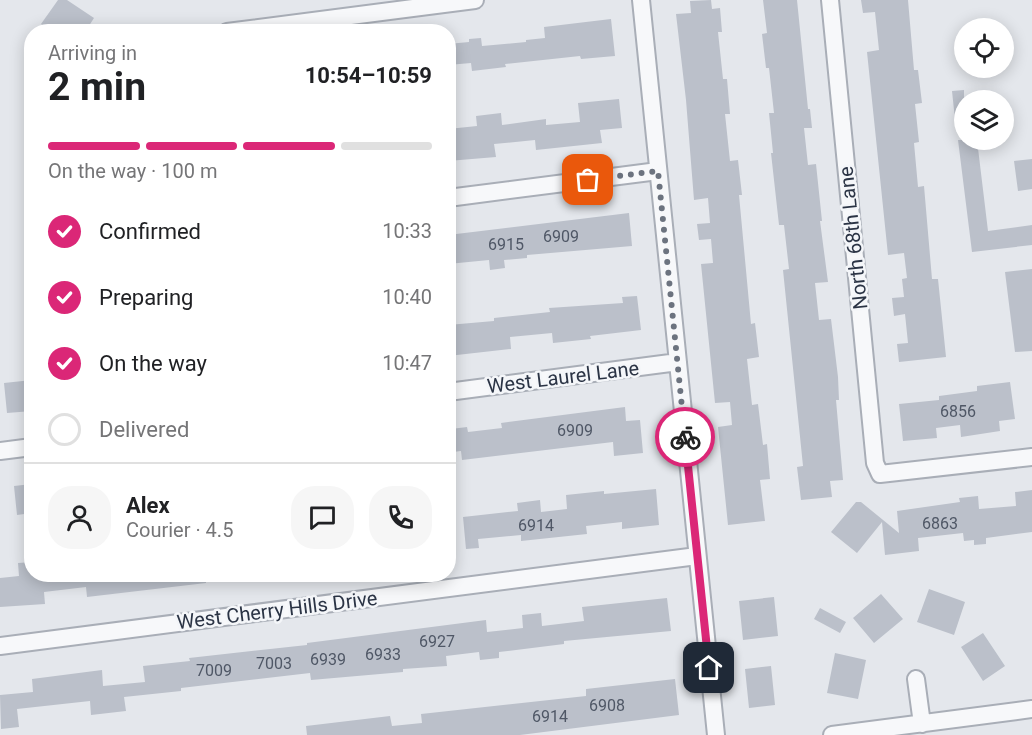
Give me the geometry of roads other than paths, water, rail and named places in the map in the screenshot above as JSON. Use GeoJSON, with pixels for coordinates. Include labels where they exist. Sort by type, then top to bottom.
{"type":"FeatureCollection","features":[{"type":"Feature","properties":{"kind":"street"},"geometry":{"type":"LineString","coordinates":[[289,24],[475,0]]}},
{"type":"Feature","properties":{"kind":"street"},"geometry":{"type":"LineString","coordinates":[[641,0],[716,735]]}},
{"type":"Feature","properties":{"kind":"street","name":"North 68th Lane"},"geometry":{"type":"LineString","coordinates":[[830,0],[875,463],[880,474],[1032,457]]}},
{"type":"Feature","properties":{"kind":"street"},"geometry":{"type":"LineString","coordinates":[[456,197],[658,171]]}},
{"type":"Feature","properties":{"kind":"street","name":"West Laurel Lane"},"geometry":{"type":"LineString","coordinates":[[456,391],[678,362]]}},
{"type":"Feature","properties":{"kind":"street"},"geometry":{"type":"LineString","coordinates":[[0,451],[24,448]]}},
{"type":"Feature","properties":{"kind":"street","name":"West Cherry Hills Drive"},"geometry":{"type":"LineString","coordinates":[[0,646],[697,556]]}},
{"type":"Feature","properties":{"kind":"street"},"geometry":{"type":"LineString","coordinates":[[916,679],[922,724]]}},
{"type":"Feature","properties":{"kind":"street"},"geometry":{"type":"LineString","coordinates":[[832,735],[1032,709]]}}]}
